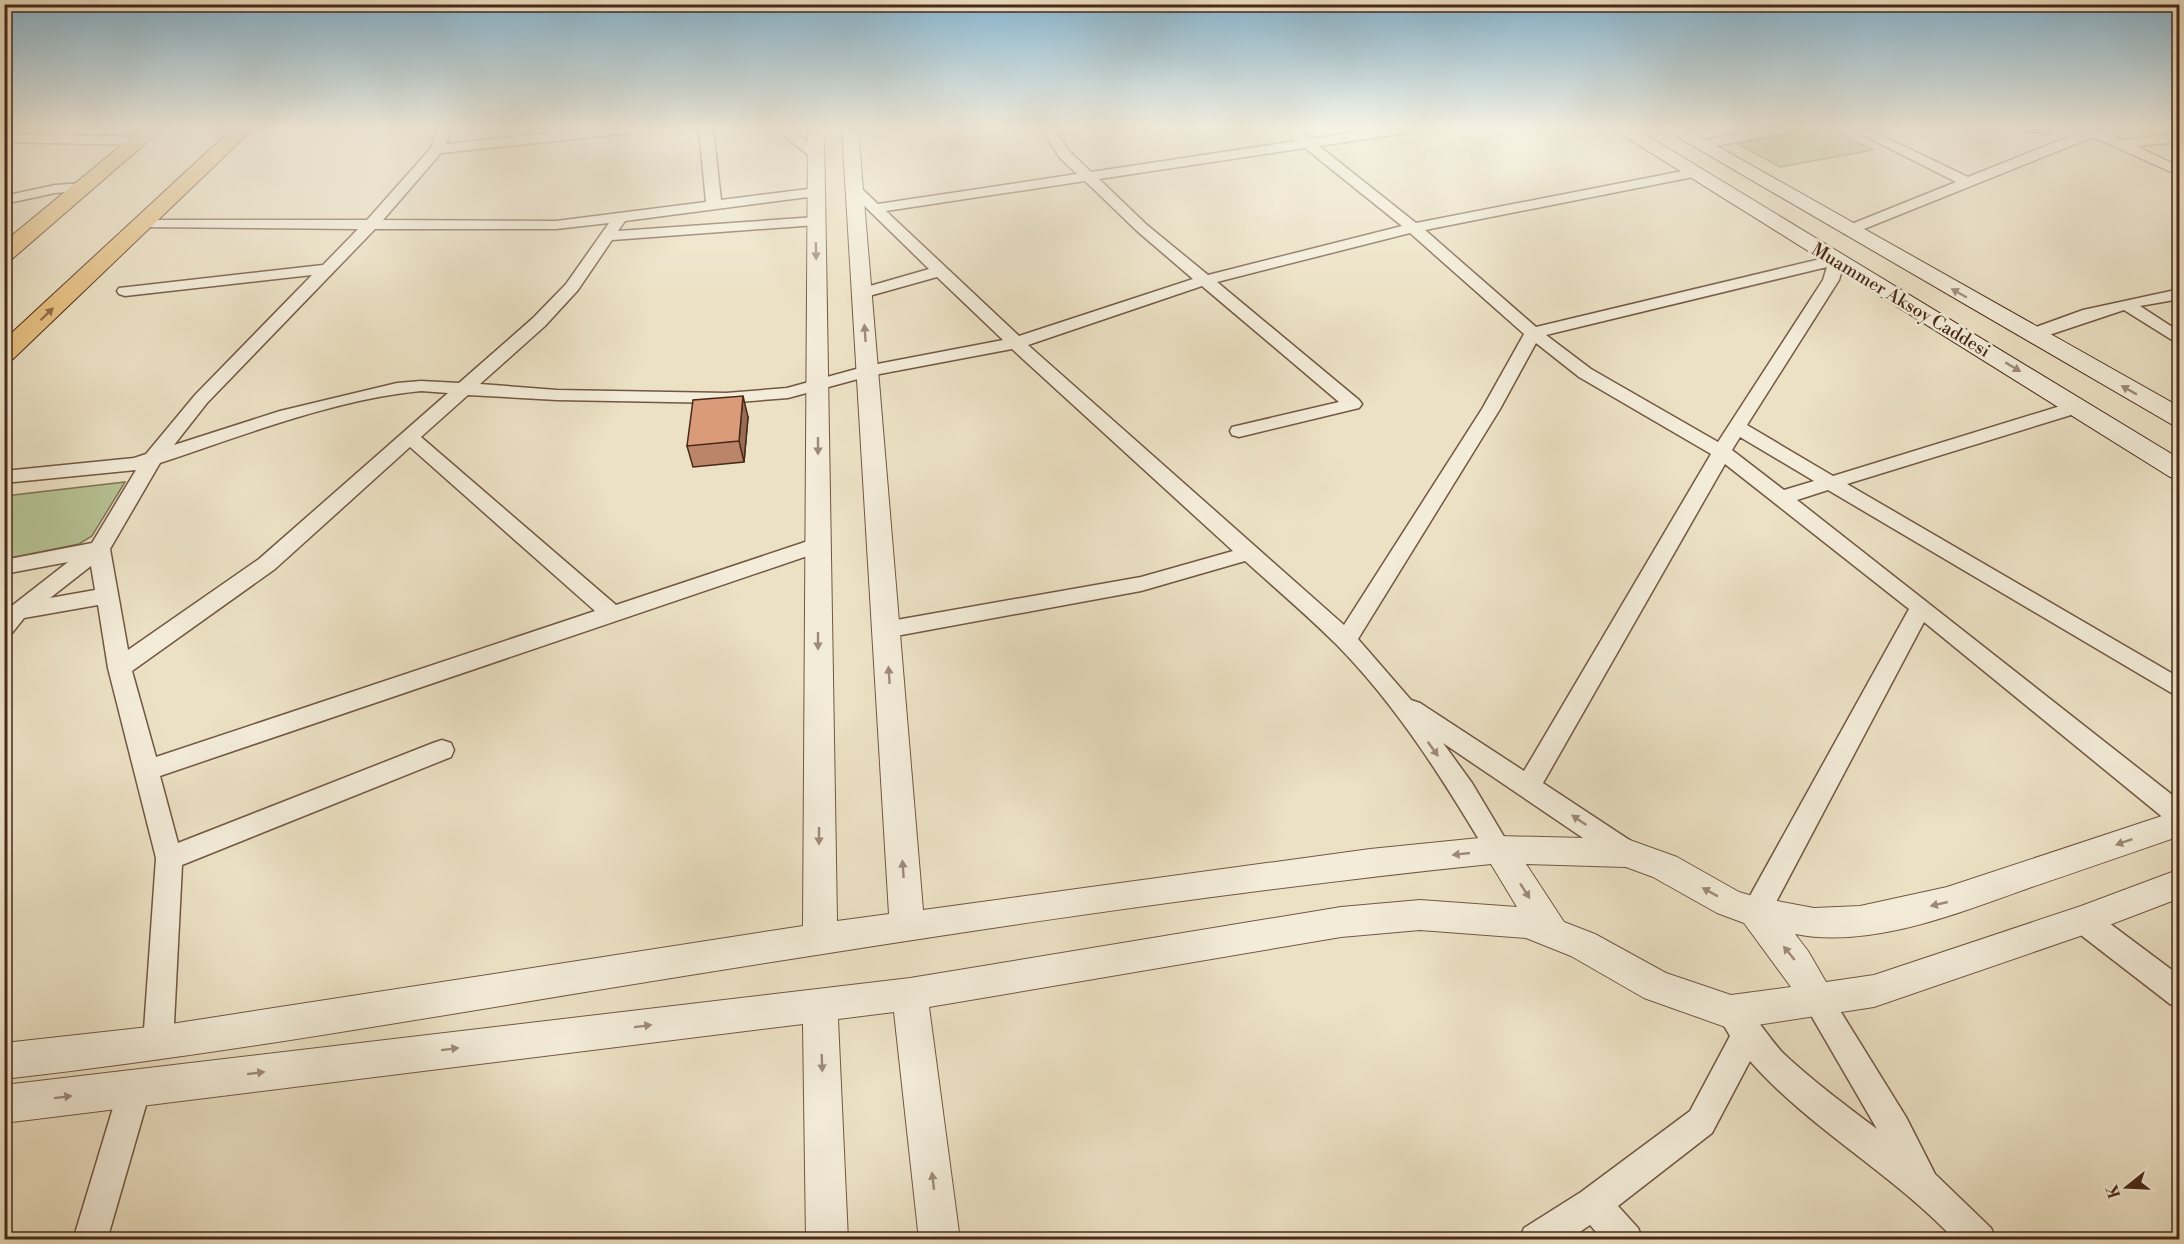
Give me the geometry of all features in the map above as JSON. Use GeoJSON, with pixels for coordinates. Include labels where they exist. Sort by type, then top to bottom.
{"type":"FeatureCollection","features":[{"type":"Feature","properties":{"kind":"main road"},"geometry":{"type":"LineString","coordinates":[[4,254],[84,187]]}},
{"type":"Feature","properties":{"kind":"main road"},"geometry":{"type":"LineString","coordinates":[[4,354],[181,187]]}},
{"type":"Feature","properties":{"kind":"main road","name":"Muammer Aksoy Caddesi"},"geometry":{"type":"LineString","coordinates":[[1717,187],[2180,471]]}},
{"type":"Feature","properties":{"kind":"main road","name":"Muammer Aksoy Caddesi"},"geometry":{"type":"LineString","coordinates":[[1774,187],[2180,418]]}},
{"type":"Feature","properties":{"kind":"street"},"geometry":{"type":"LineString","coordinates":[[4,200],[55,189],[83,187]]}},
{"type":"Feature","properties":{"kind":"street"},"geometry":{"type":"LineString","coordinates":[[11,619],[99,549],[152,460],[201,399],[369,226],[403,187]]}},
{"type":"Feature","properties":{"kind":"street"},"geometry":{"type":"LineString","coordinates":[[712,187],[714,205]]}},
{"type":"Feature","properties":{"kind":"street"},"geometry":{"type":"LineString","coordinates":[[816,192],[819,187]]}},
{"type":"Feature","properties":{"kind":"street"},"geometry":{"type":"LineString","coordinates":[[819,187],[816,192],[816,221],[820,939]]}},
{"type":"Feature","properties":{"kind":"street"},"geometry":{"type":"LineString","coordinates":[[837,187],[862,293],[907,927]]}},
{"type":"Feature","properties":{"kind":"street"},"geometry":{"type":"LineString","coordinates":[[856,187],[1016,343],[1346,640],[1399,701],[1463,790],[1552,933]]}},
{"type":"Feature","properties":{"kind":"street"},"geometry":{"type":"LineString","coordinates":[[877,208],[1010,187]]}},
{"type":"Feature","properties":{"kind":"street"},"geometry":{"type":"LineString","coordinates":[[1099,187],[1202,281],[1353,404],[1239,431]]}},
{"type":"Feature","properties":{"kind":"street"},"geometry":{"type":"LineString","coordinates":[[1362,187],[1533,333],[1585,373],[1722,452],[1921,607],[2180,816]]}},
{"type":"Feature","properties":{"kind":"street"},"geometry":{"type":"LineString","coordinates":[[4,477],[136,464],[287,415],[397,388],[461,388],[557,394],[726,398],[770,396],[867,371],[1016,343],[1202,281],[1413,228],[1622,187]]}},
{"type":"Feature","properties":{"kind":"street"},"geometry":{"type":"LineString","coordinates":[[1849,230],[1959,187]]}},
{"type":"Feature","properties":{"kind":"street"},"geometry":{"type":"LineString","coordinates":[[142,223],[369,226],[556,225],[816,192]]}},
{"type":"Feature","properties":{"kind":"street"},"geometry":{"type":"LineString","coordinates":[[120,668],[267,564],[461,388],[539,322],[572,286],[620,217]]}},
{"type":"Feature","properties":{"kind":"street"},"geometry":{"type":"LineString","coordinates":[[605,237],[816,221]]}},
{"type":"Feature","properties":{"kind":"street"},"geometry":{"type":"LineString","coordinates":[[1346,640],[1491,409],[1533,333],[1837,260]]}},
{"type":"Feature","properties":{"kind":"street"},"geometry":{"type":"LineString","coordinates":[[1528,786],[1736,427],[1831,280],[1837,260]]}},
{"type":"Feature","properties":{"kind":"street"},"geometry":{"type":"LineString","coordinates":[[125,291],[327,269]]}},
{"type":"Feature","properties":{"kind":"street"},"geometry":{"type":"LineString","coordinates":[[862,293],[941,271]]}},
{"type":"Feature","properties":{"kind":"street"},"geometry":{"type":"LineString","coordinates":[[2031,335],[2089,314],[2126,304],[2180,294]]}},
{"type":"Feature","properties":{"kind":"street"},"geometry":{"type":"LineString","coordinates":[[2126,304],[2180,340]]}},
{"type":"Feature","properties":{"kind":"street"},"geometry":{"type":"LineString","coordinates":[[1781,498],[2077,407]]}},
{"type":"Feature","properties":{"kind":"street"},"geometry":{"type":"LineString","coordinates":[[1736,427],[2180,689]]}},
{"type":"Feature","properties":{"kind":"street"},"geometry":{"type":"LineString","coordinates":[[408,436],[440,460],[613,615]]}},
{"type":"Feature","properties":{"kind":"street"},"geometry":{"type":"LineString","coordinates":[[147,770],[818,545]]}},
{"type":"Feature","properties":{"kind":"street"},"geometry":{"type":"LineString","coordinates":[[4,567],[99,549]]}},
{"type":"Feature","properties":{"kind":"street"},"geometry":{"type":"LineString","coordinates":[[99,549],[120,668],[169,858],[158,1044]]}},
{"type":"Feature","properties":{"kind":"street"},"geometry":{"type":"LineString","coordinates":[[885,630],[1141,584],[1250,554]]}},
{"type":"Feature","properties":{"kind":"street"},"geometry":{"type":"LineString","coordinates":[[11,619],[107,596]]}},
{"type":"Feature","properties":{"kind":"street"},"geometry":{"type":"LineString","coordinates":[[1756,912],[1921,607]]}},
{"type":"Feature","properties":{"kind":"street"},"geometry":{"type":"LineString","coordinates":[[1399,701],[1627,853],[1665,867],[1729,903],[1756,912],[1814,923],[1860,921],[1947,902],[2180,823]]}},
{"type":"Feature","properties":{"kind":"street"},"geometry":{"type":"LineString","coordinates":[[169,858],[442,750]]}},
{"type":"Feature","properties":{"kind":"street"},"geometry":{"type":"LineString","coordinates":[[4,1061],[158,1044],[820,939],[1370,863],[1499,850],[1627,853]]}},
{"type":"Feature","properties":{"kind":"street"},"geometry":{"type":"LineString","coordinates":[[1738,1025],[1816,998],[1874,991],[2083,920],[2180,883]]}},
{"type":"Feature","properties":{"kind":"street"},"geometry":{"type":"LineString","coordinates":[[1756,912],[1796,962],[1895,1128],[1924,1185]]}},
{"type":"Feature","properties":{"kind":"street"},"geometry":{"type":"LineString","coordinates":[[4,1104],[910,994],[1341,922],[1420,915],[1527,923],[1583,945],[1656,986],[1702,1005],[1738,1025],[1791,1082],[1924,1185],[1979,1239]]}},
{"type":"Feature","properties":{"kind":"street"},"geometry":{"type":"LineString","coordinates":[[2083,920],[2180,994]]}},
{"type":"Feature","properties":{"kind":"street"},"geometry":{"type":"LineString","coordinates":[[910,994],[940,1239]]}},
{"type":"Feature","properties":{"kind":"street"},"geometry":{"type":"LineString","coordinates":[[820,1004],[827,1239]]}},
{"type":"Feature","properties":{"kind":"street"},"geometry":{"type":"LineString","coordinates":[[1536,1239],[1593,1204],[1701,1122],[1738,1025]]}},
{"type":"Feature","properties":{"kind":"street"},"geometry":{"type":"LineString","coordinates":[[90,1239],[135,1088]]}},
{"type":"Feature","properties":{"kind":"street"},"geometry":{"type":"LineString","coordinates":[[1593,1204],[1626,1239]]}},
{"type":"Feature","properties":{"kind":"green space"},"geometry":{"type":"Polygon","coordinates":[[[125,482],[92,536],[79,544],[5,559],[5,496],[125,482]]]}},
{"type":"Feature","properties":{"kind":"building"},"geometry":{"type":"Polygon","coordinates":[[[743,396],[739,441],[687,446],[693,400],[743,396]]]}}]}
